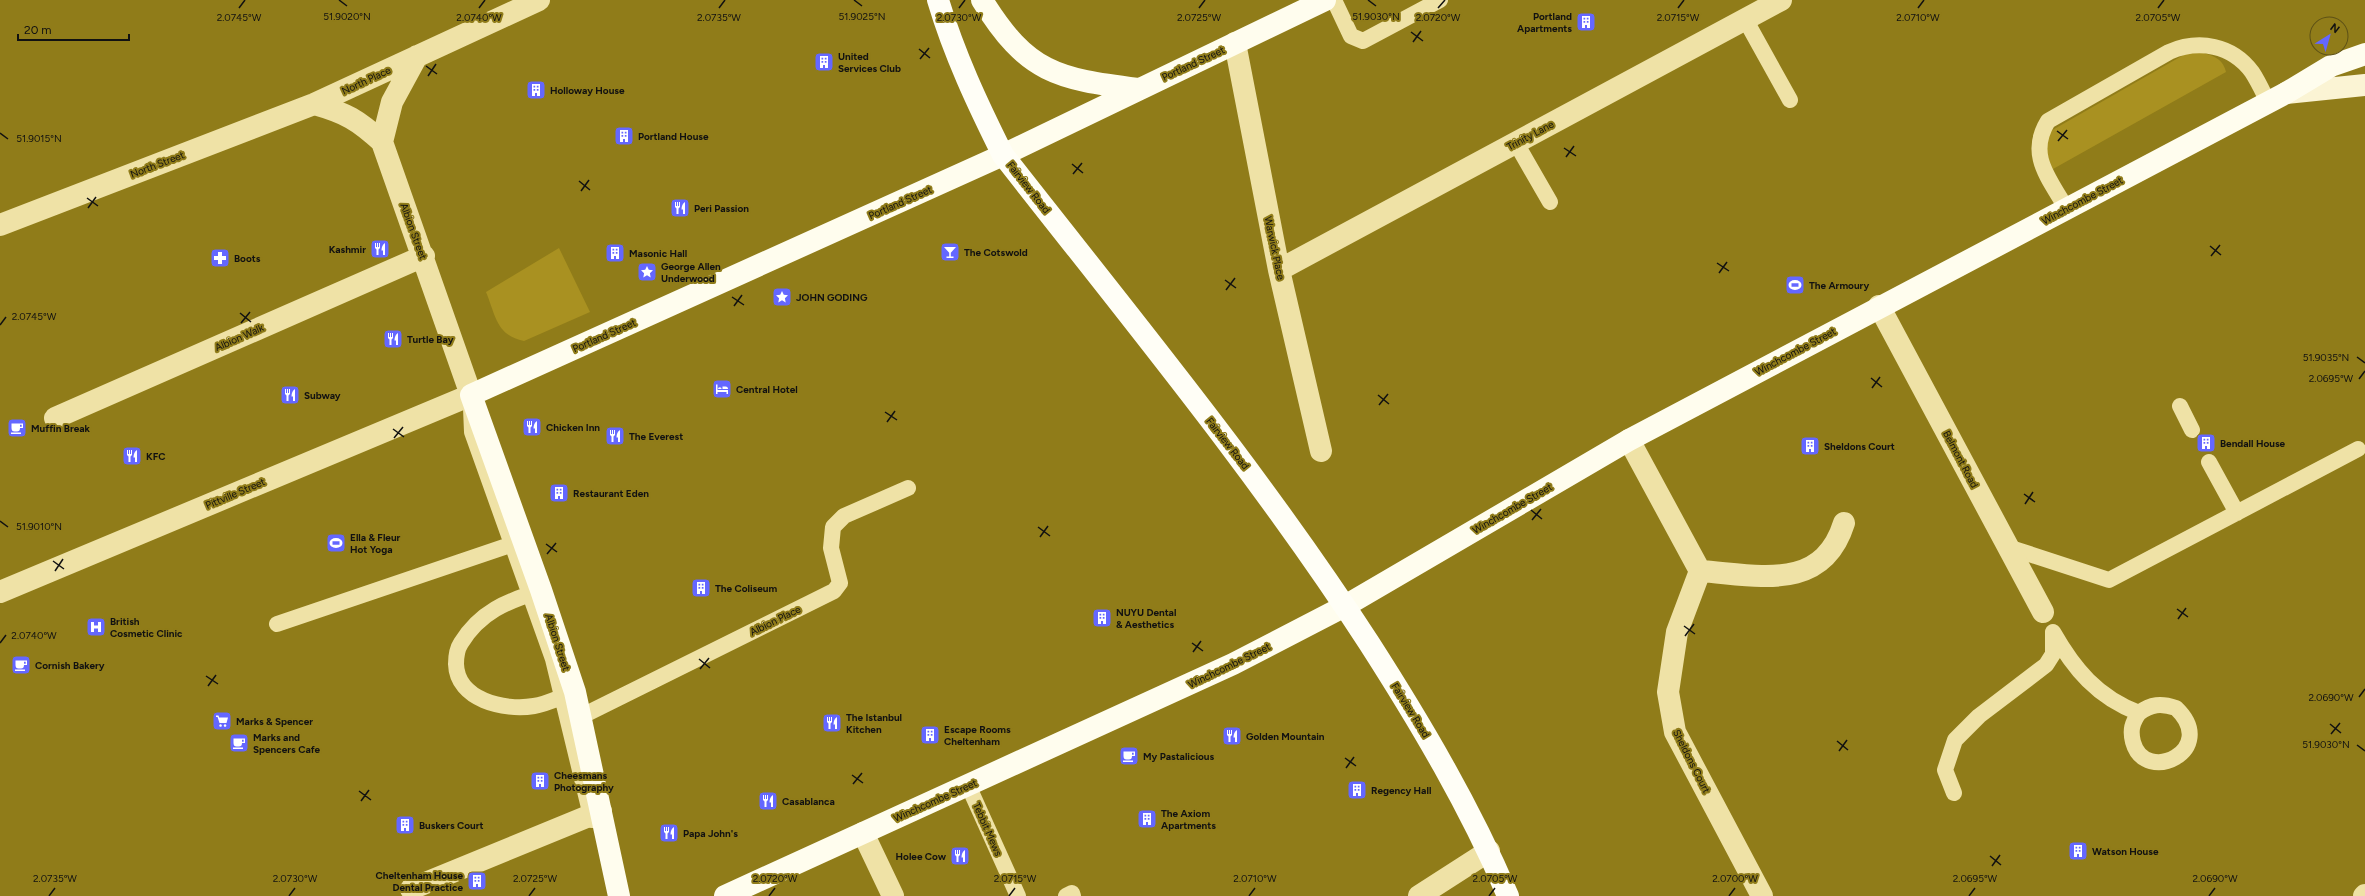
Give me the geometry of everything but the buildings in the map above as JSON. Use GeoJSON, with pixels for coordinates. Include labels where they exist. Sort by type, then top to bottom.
{"type":"FeatureCollection","features":[{"type":"Feature","properties":{"kind":"highway","name":"Fairview Road"},"geometry":{"type":"LineString","coordinates":[[938,0],[959,62],[1003,155],[1256,479],[1345,606],[1421,724],[1489,851],[1508,896]]}},
{"type":"Feature","properties":{"kind":"main road"},"geometry":{"type":"LineString","coordinates":[[982,0],[1007,38],[1027,56],[1049,70],[1084,83],[1138,89]]}},
{"type":"Feature","properties":{"kind":"main road","name":"Portland Street"},"geometry":{"type":"LineString","coordinates":[[471,395],[1003,155],[1325,0]]}},
{"type":"Feature","properties":{"kind":"main road","name":"Winchcombe Street"},"geometry":{"type":"LineString","coordinates":[[725,896],[1234,664],[1345,606],[1629,440],[1879,306],[2277,97],[2331,66],[2365,54]]}},
{"type":"Feature","properties":{"kind":"main road"},"geometry":{"type":"LineString","coordinates":[[2277,97],[2365,85]]}},
{"type":"Feature","properties":{"kind":"main road","name":"Albion Street"},"geometry":{"type":"LineString","coordinates":[[471,395],[568,694],[580,717],[596,813],[619,896]]}},
{"type":"Feature","properties":{"kind":"street","name":"North Place"},"geometry":{"type":"LineString","coordinates":[[314,104],[539,0]]}},
{"type":"Feature","properties":{"kind":"street","name":"Trinity Lane"},"geometry":{"type":"LineString","coordinates":[[1279,270],[1781,0]]}},
{"type":"Feature","properties":{"kind":"street","name":"Warwick Place"},"geometry":{"type":"LineString","coordinates":[[1235,44],[1279,270],[1321,451]]}},
{"type":"Feature","properties":{"kind":"street","name":"North Place"},"geometry":{"type":"LineString","coordinates":[[382,142],[392,102],[417,56]]}},
{"type":"Feature","properties":{"kind":"street","name":"Albion Street"},"geometry":{"type":"LineString","coordinates":[[314,104],[339,111],[362,123],[382,142],[424,256],[471,395]]}},
{"type":"Feature","properties":{"kind":"street","name":"North Street"},"geometry":{"type":"LineString","coordinates":[[0,225],[314,104]]}},
{"type":"Feature","properties":{"kind":"street","name":"Albion Walk"},"geometry":{"type":"LineString","coordinates":[[55,418],[424,256]]}},
{"type":"Feature","properties":{"kind":"street","name":"Belmont Road"},"geometry":{"type":"LineString","coordinates":[[1879,306],[2043,612]]}},
{"type":"Feature","properties":{"kind":"street","name":"Pittville Street"},"geometry":{"type":"LineString","coordinates":[[0,592],[471,395]]}},
{"type":"Feature","properties":{"kind":"street"},"geometry":{"type":"LineString","coordinates":[[1629,440],[1700,571],[1788,576],[1806,571],[1830,552],[1839,538],[1844,523]]}},
{"type":"Feature","properties":{"kind":"street","name":"Sheldons Court"},"geometry":{"type":"LineString","coordinates":[[1700,571],[1677,632],[1668,692],[1675,732],[1762,896]]}},
{"type":"Feature","properties":{"kind":"street"},"geometry":{"type":"LineString","coordinates":[[411,889],[596,813]]}},
{"type":"Feature","properties":{"kind":"street"},"geometry":{"type":"LineString","coordinates":[[863,833],[893,896]]}},
{"type":"Feature","properties":{"kind":"street"},"geometry":{"type":"LineString","coordinates":[[1419,896],[1489,851]]}},
{"type":"Feature","properties":{"kind":"lane"},"geometry":{"type":"LineString","coordinates":[[1334,0],[1351,36],[1363,41],[1440,0]]}},
{"type":"Feature","properties":{"kind":"lane"},"geometry":{"type":"LineString","coordinates":[[1745,19],[1790,100]]}},
{"type":"Feature","properties":{"kind":"lane"},"geometry":{"type":"LineString","coordinates":[[2066,208],[2040,158],[2039,140],[2048,121],[2169,52],[2189,45],[2221,48],[2244,62],[2277,97]]}},
{"type":"Feature","properties":{"kind":"lane"},"geometry":{"type":"LineString","coordinates":[[1516,143],[1550,202]]}},
{"type":"Feature","properties":{"kind":"lane"},"geometry":{"type":"LineString","coordinates":[[2180,406],[2192,430]]}},
{"type":"Feature","properties":{"kind":"lane"},"geometry":{"type":"LineString","coordinates":[[2008,547],[2109,580],[2358,449]]}},
{"type":"Feature","properties":{"kind":"lane"},"geometry":{"type":"LineString","coordinates":[[2209,462],[2237,513]]}},
{"type":"Feature","properties":{"kind":"lane","name":"Albion Place"},"geometry":{"type":"LineString","coordinates":[[580,717],[834,591],[840,583],[831,548],[833,527],[844,516],[908,488]]}},
{"type":"Feature","properties":{"kind":"lane"},"geometry":{"type":"LineString","coordinates":[[277,624],[518,542]]}},
{"type":"Feature","properties":{"kind":"lane"},"geometry":{"type":"LineString","coordinates":[[536,592],[504,603],[471,630],[460,644],[456,655],[459,678],[470,692],[481,700],[493,704],[514,707],[535,706],[568,694]]}},
{"type":"Feature","properties":{"kind":"lane"},"geometry":{"type":"LineString","coordinates":[[2043,612],[2052,632],[2070,662],[2095,687],[2124,708],[2139,713]]}},
{"type":"Feature","properties":{"kind":"lane"},"geometry":{"type":"LineString","coordinates":[[1954,793],[1945,770],[1955,740],[1979,716],[2046,665],[2054,654],[2052,632]]}},
{"type":"Feature","properties":{"kind":"lane","name":"Albion Street"},"geometry":{"type":"LineString","coordinates":[[568,694],[614,896]]}},
{"type":"Feature","properties":{"kind":"lane","name":"Tebbit Mews"},"geometry":{"type":"LineString","coordinates":[[968,785],[1018,896]]}},
{"type":"Feature","properties":{"kind":"lane"},"geometry":{"type":"LineString","coordinates":[[1066,896],[1072,893],[1073,896]]}},
{"type":"Feature","properties":{"kind":"shaded area"},"geometry":{"type":"Polygon","coordinates":[[[2195,51],[2215,57],[2222,63],[2226,72],[2053,169],[2046,154],[2049,132],[2187,53],[2195,51]]]}},
{"type":"Feature","properties":{"kind":"shaded area"},"geometry":{"type":"Polygon","coordinates":[[[559,248],[590,312],[524,341],[515,338],[502,329],[498,323],[486,292],[559,248]]]}},
{"type":"Feature","properties":{"kind":"place","name":"Portland Apartments"},"geometry":{"type":"Point","coordinates":[1586,22]}},
{"type":"Feature","properties":{"kind":"place","name":"United Services Club"},"geometry":{"type":"Point","coordinates":[824,62]}},
{"type":"Feature","properties":{"kind":"place","name":"Holloway House"},"geometry":{"type":"Point","coordinates":[536,90]}},
{"type":"Feature","properties":{"kind":"place","name":"Portland House"},"geometry":{"type":"Point","coordinates":[624,136]}},
{"type":"Feature","properties":{"kind":"place","name":"Peri Passion"},"geometry":{"type":"Point","coordinates":[680,208]}},
{"type":"Feature","properties":{"kind":"place","name":"Kashmir"},"geometry":{"type":"Point","coordinates":[380,249]}},
{"type":"Feature","properties":{"kind":"place","name":"The Cotswold"},"geometry":{"type":"Point","coordinates":[950,252]}},
{"type":"Feature","properties":{"kind":"place","name":"Masonic Hall"},"geometry":{"type":"Point","coordinates":[615,253]}},
{"type":"Feature","properties":{"kind":"place","name":"Boots"},"geometry":{"type":"Point","coordinates":[220,258]}},
{"type":"Feature","properties":{"kind":"place","name":"George Allen Underwood"},"geometry":{"type":"Point","coordinates":[647,272]}},
{"type":"Feature","properties":{"kind":"place","name":"The Armoury"},"geometry":{"type":"Point","coordinates":[1795,285]}},
{"type":"Feature","properties":{"kind":"place","name":"JOHN GODING"},"geometry":{"type":"Point","coordinates":[782,297]}},
{"type":"Feature","properties":{"kind":"place","name":"Turtle Bay"},"geometry":{"type":"Point","coordinates":[393,339]}},
{"type":"Feature","properties":{"kind":"place","name":"Central Hotel"},"geometry":{"type":"Point","coordinates":[722,389]}},
{"type":"Feature","properties":{"kind":"place","name":"Subway"},"geometry":{"type":"Point","coordinates":[290,395]}},
{"type":"Feature","properties":{"kind":"place","name":"Chicken Inn"},"geometry":{"type":"Point","coordinates":[532,427]}},
{"type":"Feature","properties":{"kind":"place","name":"Muffin Break"},"geometry":{"type":"Point","coordinates":[17,428]}},
{"type":"Feature","properties":{"kind":"place","name":"The Everest"},"geometry":{"type":"Point","coordinates":[615,436]}},
{"type":"Feature","properties":{"kind":"place","name":"Bendall House"},"geometry":{"type":"Point","coordinates":[2206,443]}},
{"type":"Feature","properties":{"kind":"place","name":"Sheldons Court"},"geometry":{"type":"Point","coordinates":[1810,446]}},
{"type":"Feature","properties":{"kind":"place","name":"KFC"},"geometry":{"type":"Point","coordinates":[132,456]}},
{"type":"Feature","properties":{"kind":"place","name":"Restaurant Eden"},"geometry":{"type":"Point","coordinates":[559,493]}},
{"type":"Feature","properties":{"kind":"place","name":"Ella & Fleur Hot Yoga"},"geometry":{"type":"Point","coordinates":[336,543]}},
{"type":"Feature","properties":{"kind":"place","name":"The Coliseum"},"geometry":{"type":"Point","coordinates":[701,588]}},
{"type":"Feature","properties":{"kind":"place","name":"NUYU Dental & Aesthetics"},"geometry":{"type":"Point","coordinates":[1102,618]}},
{"type":"Feature","properties":{"kind":"place","name":"British Cosmetic Clinic"},"geometry":{"type":"Point","coordinates":[96,627]}},
{"type":"Feature","properties":{"kind":"place","name":"Cornish Bakery"},"geometry":{"type":"Point","coordinates":[21,665]}},
{"type":"Feature","properties":{"kind":"place","name":"Marks & Spencer"},"geometry":{"type":"Point","coordinates":[222,721]}},
{"type":"Feature","properties":{"kind":"place","name":"The Istanbul Kitchen"},"geometry":{"type":"Point","coordinates":[832,723]}},
{"type":"Feature","properties":{"kind":"place","name":"Escape Rooms Cheltenham"},"geometry":{"type":"Point","coordinates":[930,735]}},
{"type":"Feature","properties":{"kind":"place","name":"Golden Mountain"},"geometry":{"type":"Point","coordinates":[1232,736]}},
{"type":"Feature","properties":{"kind":"place","name":"Marks and Spencers Cafe"},"geometry":{"type":"Point","coordinates":[239,743]}},
{"type":"Feature","properties":{"kind":"place","name":"My Pastalicious"},"geometry":{"type":"Point","coordinates":[1129,756]}},
{"type":"Feature","properties":{"kind":"place","name":"Cheesmans Photography"},"geometry":{"type":"Point","coordinates":[540,781]}},
{"type":"Feature","properties":{"kind":"place","name":"Regency Hall"},"geometry":{"type":"Point","coordinates":[1357,790]}},
{"type":"Feature","properties":{"kind":"place","name":"Casablanca"},"geometry":{"type":"Point","coordinates":[768,801]}},
{"type":"Feature","properties":{"kind":"place","name":"The Axiom Apartments"},"geometry":{"type":"Point","coordinates":[1147,819]}},
{"type":"Feature","properties":{"kind":"place","name":"Buskers Court"},"geometry":{"type":"Point","coordinates":[405,825]}},
{"type":"Feature","properties":{"kind":"place","name":"Papa John's"},"geometry":{"type":"Point","coordinates":[669,833]}},
{"type":"Feature","properties":{"kind":"place","name":"Watson House"},"geometry":{"type":"Point","coordinates":[2078,851]}},
{"type":"Feature","properties":{"kind":"place","name":"Holee Cow"},"geometry":{"type":"Point","coordinates":[960,856]}},
{"type":"Feature","properties":{"kind":"place","name":"Cheltenham House Dental Practice"},"geometry":{"type":"Point","coordinates":[477,881]}}]}
